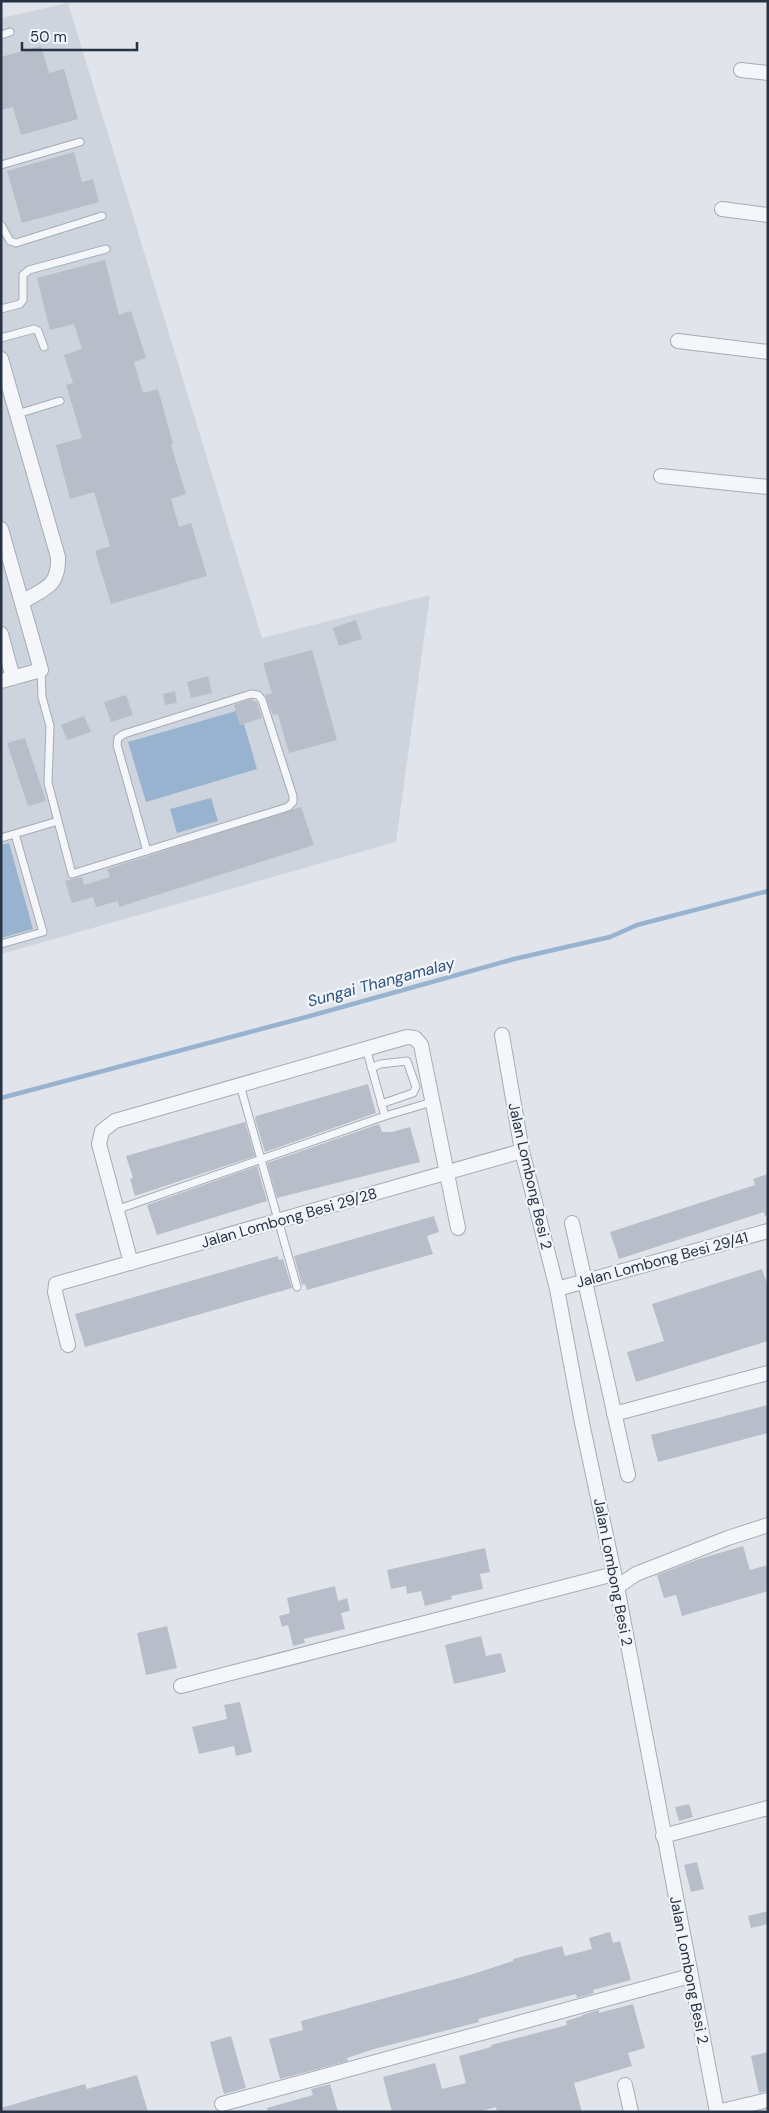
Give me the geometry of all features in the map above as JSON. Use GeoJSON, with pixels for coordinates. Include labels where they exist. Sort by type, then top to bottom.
{"type":"FeatureCollection","features":[{"type":"Feature","properties":{"kind":"street"},"geometry":{"type":"LineString","coordinates":[[741,70],[768,73]]}},
{"type":"Feature","properties":{"kind":"street"},"geometry":{"type":"LineString","coordinates":[[722,209],[768,214]]}},
{"type":"Feature","properties":{"kind":"street"},"geometry":{"type":"LineString","coordinates":[[678,341],[768,352]]}},
{"type":"Feature","properties":{"kind":"street"},"geometry":{"type":"LineString","coordinates":[[1,359],[58,557],[59,569],[53,583],[22,602]]}},
{"type":"Feature","properties":{"kind":"street"},"geometry":{"type":"LineString","coordinates":[[661,476],[768,487]]}},
{"type":"Feature","properties":{"kind":"street"},"geometry":{"type":"LineString","coordinates":[[1,529],[41,670],[7,679],[1,634]]}},
{"type":"Feature","properties":{"kind":"street","name":"Jalan Lombong Besi 2"},"geometry":{"type":"LineString","coordinates":[[502,1035],[522,1151],[556,1289],[582,1423],[616,1580],[663,1836],[717,2112]]}},
{"type":"Feature","properties":{"kind":"street"},"geometry":{"type":"LineString","coordinates":[[131,1263],[99,1144],[102,1131],[115,1120],[406,1037],[415,1038],[421,1045],[458,1228]]}},
{"type":"Feature","properties":{"kind":"street","name":"Jalan Lombong Besi 29/28"},"geometry":{"type":"LineString","coordinates":[[68,1345],[55,1292],[56,1284],[522,1151]]}},
{"type":"Feature","properties":{"kind":"street"},"geometry":{"type":"LineString","coordinates":[[572,1223],[628,1475]]}},
{"type":"Feature","properties":{"kind":"street","name":"Jalan Lombong Besi 29/41"},"geometry":{"type":"LineString","coordinates":[[556,1289],[768,1231]]}},
{"type":"Feature","properties":{"kind":"street"},"geometry":{"type":"LineString","coordinates":[[614,1414],[768,1373]]}},
{"type":"Feature","properties":{"kind":"street"},"geometry":{"type":"LineString","coordinates":[[181,1686],[616,1580],[768,1525]]}},
{"type":"Feature","properties":{"kind":"street"},"geometry":{"type":"LineString","coordinates":[[663,1836],[768,1808]]}},
{"type":"Feature","properties":{"kind":"street"},"geometry":{"type":"LineString","coordinates":[[222,2104],[690,1976]]}},
{"type":"Feature","properties":{"kind":"street"},"geometry":{"type":"LineString","coordinates":[[625,2085],[631,2112]]}},
{"type":"Feature","properties":{"kind":"street"},"geometry":{"type":"LineString","coordinates":[[717,2112],[768,2100]]}},
{"type":"Feature","properties":{"kind":"lane"},"geometry":{"type":"LineString","coordinates":[[1,35],[10,32]]}},
{"type":"Feature","properties":{"kind":"lane"},"geometry":{"type":"LineString","coordinates":[[1,164],[80,142]]}},
{"type":"Feature","properties":{"kind":"lane"},"geometry":{"type":"LineString","coordinates":[[1,225],[10,241],[16,243],[102,216]]}},
{"type":"Feature","properties":{"kind":"lane"},"geometry":{"type":"LineString","coordinates":[[1,308],[20,304],[23,300],[23,275],[30,270],[106,249]]}},
{"type":"Feature","properties":{"kind":"lane"},"geometry":{"type":"LineString","coordinates":[[1,338],[34,329],[38,331],[44,347]]}},
{"type":"Feature","properties":{"kind":"lane"},"geometry":{"type":"LineString","coordinates":[[17,414],[60,401]]}},
{"type":"Feature","properties":{"kind":"lane"},"geometry":{"type":"LineString","coordinates":[[41,670],[42,697],[50,726],[48,783],[72,874],[288,807],[293,802],[293,796],[262,700],[258,695],[251,694],[124,734],[118,738],[118,745],[147,850]]}},
{"type":"Feature","properties":{"kind":"lane"},"geometry":{"type":"LineString","coordinates":[[1,838],[58,821]]}},
{"type":"Feature","properties":{"kind":"lane"},"geometry":{"type":"LineString","coordinates":[[1,944],[43,932],[15,834]]}},
{"type":"Feature","properties":{"kind":"lane"},"geometry":{"type":"LineString","coordinates":[[366,1048],[385,1116]]}},
{"type":"Feature","properties":{"kind":"lane"},"geometry":{"type":"LineString","coordinates":[[371,1068],[380,1064],[407,1061],[416,1087],[413,1093],[381,1104]]}},
{"type":"Feature","properties":{"kind":"lane"},"geometry":{"type":"LineString","coordinates":[[240,1084],[297,1287]]}},
{"type":"Feature","properties":{"kind":"lane"},"geometry":{"type":"LineString","coordinates":[[116,1210],[385,1116],[432,1102]]}},
{"type":"Feature","properties":{"kind":"shaded area"},"geometry":{"type":"Polygon","coordinates":[[[68,3],[262,638],[430,595],[396,842],[1,954],[1,18],[68,3]]]}},
{"type":"Feature","properties":{"kind":"water"},"geometry":{"type":"Polygon","coordinates":[[[236,711],[240,725],[244,724],[257,769],[146,802],[128,742],[236,711]]]}},
{"type":"Feature","properties":{"kind":"water"},"geometry":{"type":"Polygon","coordinates":[[[211,798],[218,821],[177,833],[170,809],[211,798]]]}},
{"type":"Feature","properties":{"kind":"water"},"geometry":{"type":"Polygon","coordinates":[[[9,843],[33,929],[1,938],[1,845],[9,843]]]}},
{"type":"Feature","properties":{"kind":"building"},"geometry":{"type":"Polygon","coordinates":[[[41,46],[49,73],[64,69],[78,119],[21,135],[13,107],[1,110],[1,57],[41,46]]]}},
{"type":"Feature","properties":{"kind":"building"},"geometry":{"type":"Polygon","coordinates":[[[74,152],[82,182],[93,179],[99,202],[22,223],[7,171],[74,152]]]}},
{"type":"Feature","properties":{"kind":"building"},"geometry":{"type":"Polygon","coordinates":[[[105,260],[119,315],[131,311],[146,358],[134,362],[143,393],[158,389],[173,444],[171,445],[186,494],[171,499],[179,527],[191,523],[207,576],[111,604],[95,551],[110,546],[94,492],[70,499],[56,445],[82,438],[66,385],[73,383],[64,355],[82,349],[74,324],[50,330],[37,278],[105,260]]]}},
{"type":"Feature","properties":{"kind":"building"},"geometry":{"type":"Polygon","coordinates":[[[356,620],[362,639],[339,646],[333,628],[356,620]]]}},
{"type":"Feature","properties":{"kind":"building"},"geometry":{"type":"Polygon","coordinates":[[[312,650],[337,740],[289,753],[278,714],[273,715],[265,695],[272,693],[263,663],[312,650]]]}},
{"type":"Feature","properties":{"kind":"building"},"geometry":{"type":"Polygon","coordinates":[[[208,676],[212,693],[191,698],[187,682],[208,676]]]}},
{"type":"Feature","properties":{"kind":"building"},"geometry":{"type":"Polygon","coordinates":[[[175,691],[177,703],[165,705],[163,694],[175,691]]]}},
{"type":"Feature","properties":{"kind":"building"},"geometry":{"type":"Polygon","coordinates":[[[126,695],[133,715],[111,722],[104,702],[126,695]]]}},
{"type":"Feature","properties":{"kind":"building"},"geometry":{"type":"Polygon","coordinates":[[[251,699],[257,703],[262,718],[240,725],[234,705],[251,699]]]}},
{"type":"Feature","properties":{"kind":"building"},"geometry":{"type":"Polygon","coordinates":[[[84,716],[91,732],[67,740],[61,725],[84,716]]]}},
{"type":"Feature","properties":{"kind":"building"},"geometry":{"type":"Polygon","coordinates":[[[25,738],[46,801],[28,806],[7,743],[25,738]]]}},
{"type":"Feature","properties":{"kind":"building"},"geometry":{"type":"Polygon","coordinates":[[[301,807],[314,845],[119,907],[118,901],[96,907],[93,897],[72,903],[65,881],[82,877],[84,885],[110,877],[107,869],[301,807]]]}},
{"type":"Feature","properties":{"kind":"building"},"geometry":{"type":"Polygon","coordinates":[[[368,1084],[376,1113],[265,1152],[255,1119],[256,1116],[368,1084]]]}},
{"type":"Feature","properties":{"kind":"building"},"geometry":{"type":"Polygon","coordinates":[[[245,1122],[255,1156],[135,1196],[130,1179],[133,1178],[126,1156],[245,1122]]]}},
{"type":"Feature","properties":{"kind":"building"},"geometry":{"type":"Polygon","coordinates":[[[379,1124],[382,1132],[392,1132],[410,1127],[420,1162],[277,1198],[267,1163],[379,1124]]]}},
{"type":"Feature","properties":{"kind":"building"},"geometry":{"type":"Polygon","coordinates":[[[257,1166],[267,1201],[157,1235],[147,1205],[257,1166]]]}},
{"type":"Feature","properties":{"kind":"building"},"geometry":{"type":"Polygon","coordinates":[[[768,1174],[768,1216],[765,1216],[764,1212],[619,1259],[610,1232],[755,1185],[753,1179],[768,1174]]]}},
{"type":"Feature","properties":{"kind":"building"},"geometry":{"type":"Polygon","coordinates":[[[434,1216],[439,1232],[427,1236],[433,1254],[307,1290],[305,1284],[302,1285],[294,1256],[434,1216]]]}},
{"type":"Feature","properties":{"kind":"building"},"geometry":{"type":"Polygon","coordinates":[[[278,1256],[279,1260],[283,1259],[292,1288],[85,1347],[75,1314],[278,1256]]]}},
{"type":"Feature","properties":{"kind":"building"},"geometry":{"type":"Polygon","coordinates":[[[762,1269],[768,1286],[768,1341],[636,1382],[627,1352],[664,1341],[652,1304],[762,1269]]]}},
{"type":"Feature","properties":{"kind":"building"},"geometry":{"type":"Polygon","coordinates":[[[768,1405],[768,1433],[658,1462],[651,1435],[768,1405]]]}},
{"type":"Feature","properties":{"kind":"building"},"geometry":{"type":"Polygon","coordinates":[[[743,1546],[750,1570],[768,1565],[768,1591],[682,1616],[676,1595],[664,1598],[657,1575],[699,1559],[743,1546]]]}},
{"type":"Feature","properties":{"kind":"building"},"geometry":{"type":"Polygon","coordinates":[[[485,1548],[490,1572],[480,1574],[483,1589],[451,1596],[452,1599],[425,1606],[421,1591],[407,1594],[406,1586],[391,1589],[387,1570],[485,1548]]]}},
{"type":"Feature","properties":{"kind":"building"},"geometry":{"type":"Polygon","coordinates":[[[335,1586],[338,1601],[347,1598],[350,1611],[341,1613],[345,1629],[304,1639],[305,1643],[293,1646],[288,1625],[282,1627],[279,1616],[290,1613],[287,1598],[335,1586]]]}},
{"type":"Feature","properties":{"kind":"building"},"geometry":{"type":"Polygon","coordinates":[[[167,1626],[177,1668],[146,1675],[137,1633],[167,1626]]]}},
{"type":"Feature","properties":{"kind":"building"},"geometry":{"type":"Polygon","coordinates":[[[481,1636],[486,1656],[501,1653],[506,1672],[454,1684],[445,1645],[481,1636]]]}},
{"type":"Feature","properties":{"kind":"building"},"geometry":{"type":"Polygon","coordinates":[[[240,1702],[252,1752],[236,1756],[234,1746],[199,1754],[192,1727],[227,1719],[224,1705],[240,1702]]]}},
{"type":"Feature","properties":{"kind":"building"},"geometry":{"type":"Polygon","coordinates":[[[689,1804],[693,1817],[679,1821],[675,1807],[689,1804]]]}},
{"type":"Feature","properties":{"kind":"building"},"geometry":{"type":"Polygon","coordinates":[[[697,1862],[704,1889],[691,1892],[684,1865],[697,1862]]]}},
{"type":"Feature","properties":{"kind":"building"},"geometry":{"type":"Polygon","coordinates":[[[768,1911],[768,1924],[751,1928],[748,1916],[768,1911]]]}},
{"type":"Feature","properties":{"kind":"building"},"geometry":{"type":"Polygon","coordinates":[[[610,1932],[613,1943],[620,1941],[631,1980],[593,1990],[594,1993],[577,1998],[576,1994],[478,2019],[479,2022],[374,2049],[347,2058],[348,2061],[280,2079],[269,2039],[303,2030],[301,2021],[470,1975],[513,1961],[513,1959],[562,1946],[565,1956],[592,1949],[589,1938],[610,1932]]]}},
{"type":"Feature","properties":{"kind":"building"},"geometry":{"type":"Polygon","coordinates":[[[633,2004],[645,2048],[628,2053],[632,2066],[574,2083],[582,2112],[497,2112],[496,2107],[478,2112],[392,2112],[383,2077],[435,2063],[442,2089],[466,2083],[459,2056],[491,2047],[491,2045],[567,2025],[566,2021],[582,2015],[599,2010],[599,2013],[633,2004]]]}},
{"type":"Feature","properties":{"kind":"building"},"geometry":{"type":"Polygon","coordinates":[[[231,2036],[246,2088],[224,2094],[210,2042],[231,2036]]]}},
{"type":"Feature","properties":{"kind":"building"},"geometry":{"type":"Polygon","coordinates":[[[768,2052],[768,2091],[759,2093],[751,2056],[768,2052]]]}},
{"type":"Feature","properties":{"kind":"building"},"geometry":{"type":"Polygon","coordinates":[[[137,2075],[148,2112],[1,2112],[1,2108],[85,2084],[87,2089],[137,2075]]]}},
{"type":"Feature","properties":{"kind":"building"},"geometry":{"type":"Polygon","coordinates":[[[330,2084],[338,2112],[268,2112],[267,2108],[313,2095],[311,2089],[330,2084]]]}},
{"type":"Feature","properties":{"kind":"waterway","name":"Sungai Thangamalay"},"geometry":{"type":"LineString","coordinates":[[1,1098],[310,1016],[514,959],[610,937],[637,925],[768,891]]}}]}
